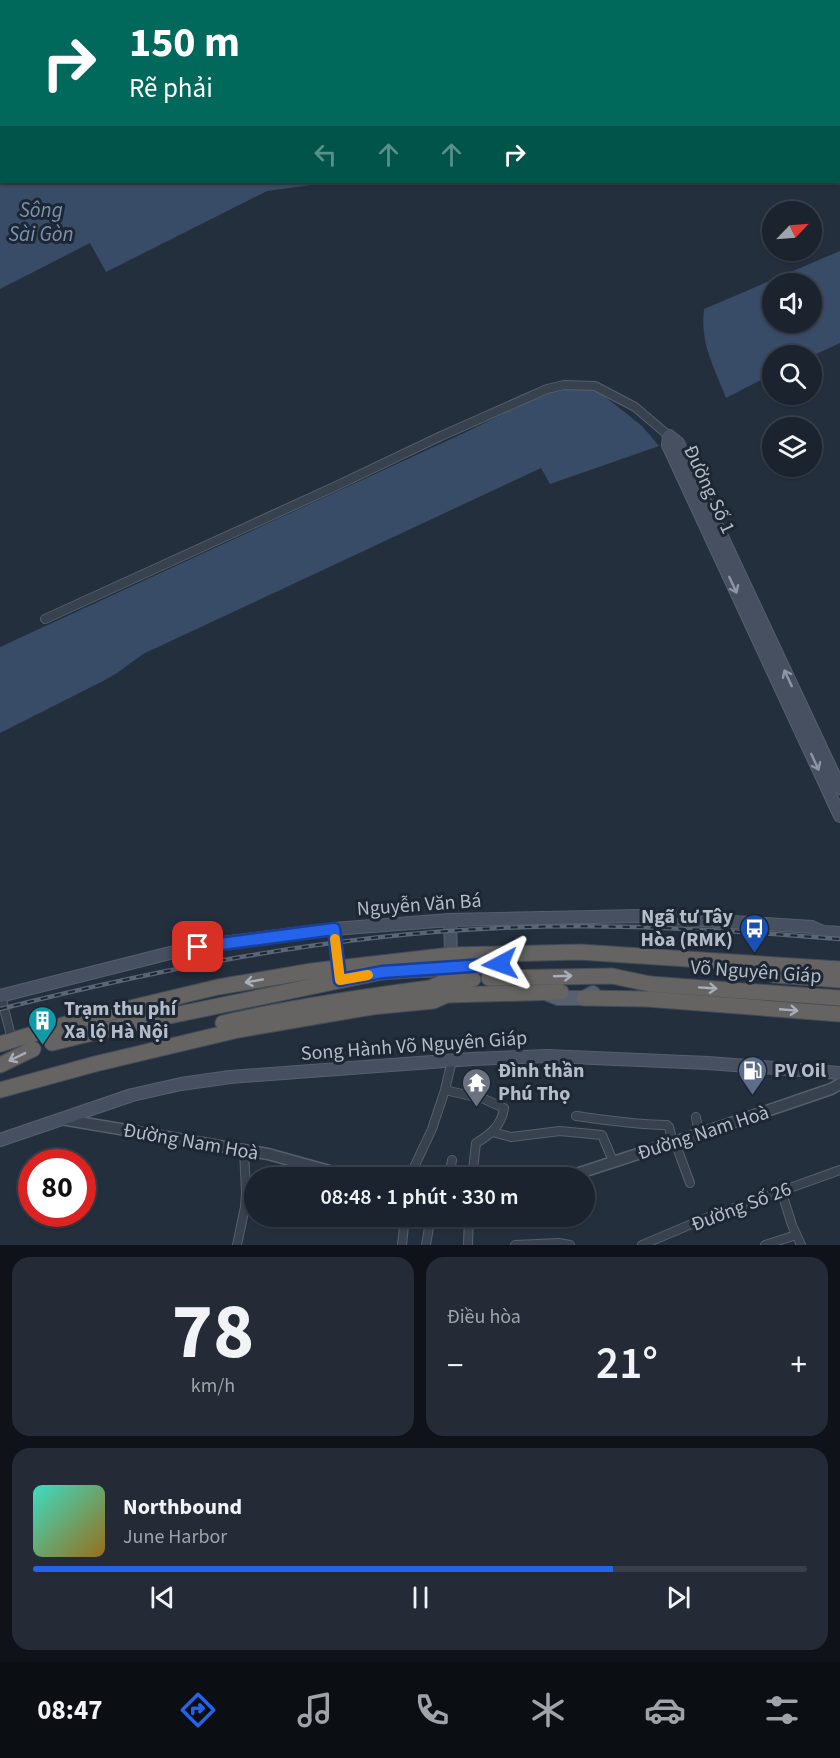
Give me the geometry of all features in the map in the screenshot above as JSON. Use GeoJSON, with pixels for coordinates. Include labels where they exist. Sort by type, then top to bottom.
{"type":"FeatureCollection","features":[{"type":"Feature","properties":{"kind":"highway","name":"Võ Nguyên Giáp"},"geometry":{"type":"LineString","coordinates":[[52,1043],[397,961],[451,955],[580,952],[840,969]]}},
{"type":"Feature","properties":{"kind":"highway"},"geometry":{"type":"LineString","coordinates":[[382,972],[397,961]]}},
{"type":"Feature","properties":{"kind":"highway","name":"Võ Nguyên Giáp"},"geometry":{"type":"LineString","coordinates":[[6,1042],[76,1021],[218,987],[312,971],[339,974],[500,964],[596,962],[840,980]]}},
{"type":"Feature","properties":{"kind":"highway","name":"Võ Nguyên Giáp"},"geometry":{"type":"LineString","coordinates":[[489,978],[612,976],[649,991],[840,1014]]}},
{"type":"Feature","properties":{"kind":"highway"},"geometry":{"type":"LineString","coordinates":[[0,1081],[254,1016],[342,1000],[430,988],[446,981],[473,979]]}},
{"type":"Feature","properties":{"kind":"highway"},"geometry":{"type":"LineString","coordinates":[[430,988],[447,995]]}},
{"type":"Feature","properties":{"kind":"highway"},"geometry":{"type":"LineString","coordinates":[[585,994],[637,988],[649,991]]}},
{"type":"Feature","properties":{"kind":"highway","name":"Võ Nguyên Giáp"},"geometry":{"type":"LineString","coordinates":[[649,991],[840,998]]}},
{"type":"Feature","properties":{"kind":"highway"},"geometry":{"type":"LineString","coordinates":[[0,1090],[95,1064],[238,1030],[372,1007],[433,1001],[447,995],[561,992]]}},
{"type":"Feature","properties":{"kind":"highway"},"geometry":{"type":"LineString","coordinates":[[76,1021],[121,1026]]}},
{"type":"Feature","properties":{"kind":"highway"},"geometry":{"type":"LineString","coordinates":[[0,1065],[33,1049]]}},
{"type":"Feature","properties":{"kind":"main road","name":"Đường Số 1"},"geometry":{"type":"LineString","coordinates":[[669,436],[678,443],[840,788]]}},
{"type":"Feature","properties":{"kind":"main road","name":"Đường Số 1"},"geometry":{"type":"LineString","coordinates":[[669,436],[668,446],[840,816]]}},
{"type":"Feature","properties":{"kind":"main road","name":"Nguyễn Văn Bá"},"geometry":{"type":"LineString","coordinates":[[0,996],[203,946],[334,929],[450,920],[640,916],[813,927],[823,924],[840,926]]}},
{"type":"Feature","properties":{"kind":"main road"},"geometry":{"type":"LineString","coordinates":[[450,920],[451,955]]}},
{"type":"Feature","properties":{"kind":"main road","name":"Nguyễn Văn Bá"},"geometry":{"type":"LineString","coordinates":[[813,927],[823,932],[840,933]]}},
{"type":"Feature","properties":{"kind":"main road"},"geometry":{"type":"LineString","coordinates":[[334,929],[339,974]]}},
{"type":"Feature","properties":{"kind":"main road"},"geometry":{"type":"LineString","coordinates":[[543,993],[558,998],[585,994]]}},
{"type":"Feature","properties":{"kind":"main road","name":"Võ Nguyên Giáp"},"geometry":{"type":"LineString","coordinates":[[815,1012],[840,1020]]}},
{"type":"Feature","properties":{"kind":"main road","name":"Song Hành Võ Nguyên Giáp"},"geometry":{"type":"LineString","coordinates":[[0,1140],[132,1095],[205,1080],[452,1060],[571,1056],[840,1072]]}},
{"type":"Feature","properties":{"kind":"street"},"geometry":{"type":"LineString","coordinates":[[45,619],[441,436],[547,390],[564,385],[595,386],[635,407],[669,436]]}},
{"type":"Feature","properties":{"kind":"street"},"geometry":{"type":"LineString","coordinates":[[0,996],[6,1042]]}},
{"type":"Feature","properties":{"kind":"street"},"geometry":{"type":"LineString","coordinates":[[414,1167],[432,1129],[452,1060]]}},
{"type":"Feature","properties":{"kind":"street","name":"Đường Nam Hoà"},"geometry":{"type":"LineString","coordinates":[[595,1167],[699,1134],[840,1084]]}},
{"type":"Feature","properties":{"kind":"street"},"geometry":{"type":"LineString","coordinates":[[445,1090],[484,1098],[504,1108],[492,1132],[476,1143],[473,1167]]}},
{"type":"Feature","properties":{"kind":"street"},"geometry":{"type":"LineString","coordinates":[[576,1116],[629,1124],[667,1125],[690,1183]]}},
{"type":"Feature","properties":{"kind":"street"},"geometry":{"type":"LineString","coordinates":[[696,1117],[699,1134]]}},
{"type":"Feature","properties":{"kind":"street","name":"Đường Nam Hoà"},"geometry":{"type":"LineString","coordinates":[[61,1119],[268,1154],[315,1167]]}},
{"type":"Feature","properties":{"kind":"street"},"geometry":{"type":"LineString","coordinates":[[492,1132],[511,1137],[560,1131],[602,1135],[613,1161]]}},
{"type":"Feature","properties":{"kind":"street"},"geometry":{"type":"LineString","coordinates":[[237,1245],[245,1207],[244,1151]]}},
{"type":"Feature","properties":{"kind":"street"},"geometry":{"type":"LineString","coordinates":[[451,1167],[452,1160]]}},
{"type":"Feature","properties":{"kind":"street","name":"Đường Số 26"},"geometry":{"type":"LineString","coordinates":[[642,1245],[656,1243],[701,1220],[840,1170]]}},
{"type":"Feature","properties":{"kind":"street"},"geometry":{"type":"LineString","coordinates":[[781,1190],[801,1245]]}},
{"type":"Feature","properties":{"kind":"street"},"geometry":{"type":"LineString","coordinates":[[402,1245],[404,1227]]}},
{"type":"Feature","properties":{"kind":"street"},"geometry":{"type":"LineString","coordinates":[[426,1245],[429,1227]]}},
{"type":"Feature","properties":{"kind":"street"},"geometry":{"type":"LineString","coordinates":[[468,1245],[469,1227]]}},
{"type":"Feature","properties":{"kind":"street"},"geometry":{"type":"LineString","coordinates":[[765,1245],[796,1234]]}},
{"type":"Feature","properties":{"kind":"street"},"geometry":{"type":"LineString","coordinates":[[515,1245],[570,1245]]}},
{"type":"Feature","properties":{"kind":"water","name":"Sông Sài Gòn"},"geometry":{"type":"Polygon","coordinates":[[[0,183],[327,183],[267,191],[106,272],[90,243],[0,289],[0,183]]]}},
{"type":"Feature","properties":{"kind":"water"},"geometry":{"type":"Polygon","coordinates":[[[840,251],[840,343],[822,351],[822,345],[762,345],[762,379],[726,398],[706,344],[704,309],[762,284],[762,333],[822,333],[822,273],[788,273],[817,261],[822,261],[822,259],[840,251]]]}},
{"type":"Feature","properties":{"kind":"water"},"geometry":{"type":"Polygon","coordinates":[[[569,388],[592,389],[599,392],[642,426],[659,446],[550,484],[541,468],[143,654],[103,681],[0,733],[0,647],[549,392],[569,388]]]}},
{"type":"Feature","properties":{"kind":"railway"},"geometry":{"type":"LineString","coordinates":[[0,1009],[124,980],[248,956],[311,946],[437,932],[500,928],[628,927],[713,930],[840,939]]}},
{"type":"Feature","properties":{"kind":"slow traffic"},"geometry":{"type":"LineString","coordinates":[[335,939],[340,980],[368,975]]}},
{"type":"Feature","properties":{"kind":"place","name":"Ngã tư Tây Hòa (RMK)"},"geometry":{"type":"Point","coordinates":[754,954]}},
{"type":"Feature","properties":{"kind":"place","name":"Trạm thu phí Xa lộ Hà Nội"},"geometry":{"type":"Point","coordinates":[43,1046]}},
{"type":"Feature","properties":{"kind":"place","name":"PV Oil"},"geometry":{"type":"Point","coordinates":[753,1096]}},
{"type":"Feature","properties":{"kind":"place","name":"Đình thần Phú Thọ"},"geometry":{"type":"Point","coordinates":[477,1108]}},
{"type":"Feature","properties":{"kind":"route"},"geometry":{"type":"LineString","coordinates":[[198,947],[334,929],[340,980],[382,972],[500,964]]}}]}
